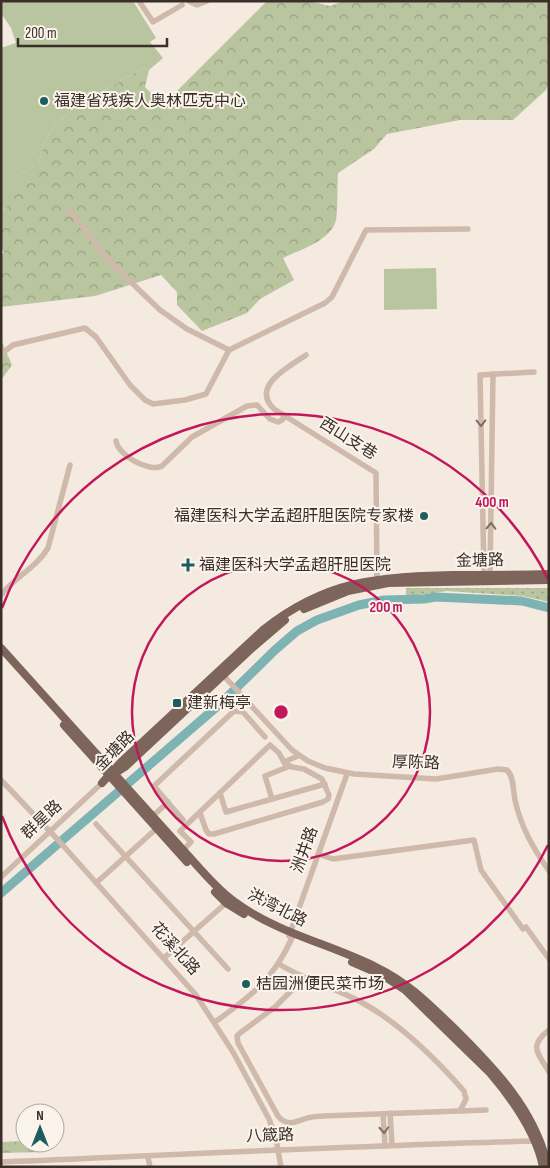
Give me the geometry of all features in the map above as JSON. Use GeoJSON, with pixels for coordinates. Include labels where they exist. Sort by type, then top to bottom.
{"type":"FeatureCollection","features":[{"type":"Feature","properties":{"kind":"main road","name":"金塘路"},"geometry":{"type":"LineString","coordinates":[[102,783],[254,638],[277,620],[317,596],[349,585],[399,576],[549,574]]}},
{"type":"Feature","properties":{"kind":"main road","name":"金塘路"},"geometry":{"type":"LineString","coordinates":[[111,774],[125,767],[272,630],[299,611],[339,594],[377,581],[549,580]]}},
{"type":"Feature","properties":{"kind":"main road","name":"洪湾北路"},"geometry":{"type":"LineString","coordinates":[[1,648],[111,774]]}},
{"type":"Feature","properties":{"kind":"main road","name":"洪湾北路"},"geometry":{"type":"LineString","coordinates":[[1,655],[124,788],[153,816],[210,880],[234,902],[290,935]]}},
{"type":"Feature","properties":{"kind":"main road","name":"洪湾北路"},"geometry":{"type":"LineString","coordinates":[[124,788],[156,829],[226,903],[252,919],[373,971],[411,995],[498,1082],[538,1141],[548,1167]]}},
{"type":"Feature","properties":{"kind":"main road","name":"洪湾北路"},"geometry":{"type":"LineString","coordinates":[[538,1141],[543,1167]]}},
{"type":"Feature","properties":{"kind":"street"},"geometry":{"type":"LineString","coordinates":[[139,1],[153,22],[182,4]]}},
{"type":"Feature","properties":{"kind":"street"},"geometry":{"type":"LineString","coordinates":[[189,1],[197,5],[207,1]]}},
{"type":"Feature","properties":{"kind":"street"},"geometry":{"type":"LineString","coordinates":[[70,211],[111,264],[160,310],[187,329],[228,350]]}},
{"type":"Feature","properties":{"kind":"street"},"geometry":{"type":"LineString","coordinates":[[1,354],[14,345],[85,328],[96,336],[130,385],[145,400],[153,404],[185,400],[206,394],[228,350],[325,303],[332,297],[366,230],[468,229]]}},
{"type":"Feature","properties":{"kind":"street","name":"西山支巷"},"geometry":{"type":"LineString","coordinates":[[306,355],[276,376],[268,387],[267,396],[270,406],[376,473],[377,581]]}},
{"type":"Feature","properties":{"kind":"street"},"geometry":{"type":"LineString","coordinates":[[487,575],[480,375],[534,372]]}},
{"type":"Feature","properties":{"kind":"street"},"geometry":{"type":"LineString","coordinates":[[487,575],[493,374]]}},
{"type":"Feature","properties":{"kind":"street"},"geometry":{"type":"LineString","coordinates":[[116,441],[119,449],[141,465],[157,468],[162,466],[192,437],[247,406],[257,406],[270,419],[278,422],[285,416]]}},
{"type":"Feature","properties":{"kind":"street"},"geometry":{"type":"LineString","coordinates":[[1,596],[10,584],[41,558],[48,548],[70,465]]}},
{"type":"Feature","properties":{"kind":"street","name":"厚陈路"},"geometry":{"type":"LineString","coordinates":[[223,675],[279,738],[298,756],[325,768],[347,774],[442,779],[498,769],[507,770],[512,777],[518,812],[525,832],[549,871]]}},
{"type":"Feature","properties":{"kind":"street"},"geometry":{"type":"LineString","coordinates":[[183,820],[154,786],[236,710],[243,712],[265,737]]}},
{"type":"Feature","properties":{"kind":"street"},"geometry":{"type":"LineString","coordinates":[[183,850],[191,842],[180,831],[270,745],[279,753],[284,762],[290,766],[304,769],[320,777],[325,784],[329,797],[326,801],[214,834],[207,832],[200,813]]}},
{"type":"Feature","properties":{"kind":"street"},"geometry":{"type":"LineString","coordinates":[[284,762],[298,756]]}},
{"type":"Feature","properties":{"kind":"street"},"geometry":{"type":"LineString","coordinates":[[272,799],[264,776],[290,766]]}},
{"type":"Feature","properties":{"kind":"street","name":"洲井路"},"geometry":{"type":"LineString","coordinates":[[214,1022],[252,995],[279,964],[347,774]]}},
{"type":"Feature","properties":{"kind":"street","name":"花溪北路"},"geometry":{"type":"LineString","coordinates":[[1,780],[59,841],[188,984],[214,1022],[269,1119],[281,1167]]}},
{"type":"Feature","properties":{"kind":"street","name":"群星路"},"geometry":{"type":"LineString","coordinates":[[1,877],[102,783]]}},
{"type":"Feature","properties":{"kind":"street"},"geometry":{"type":"LineString","coordinates":[[220,793],[226,812],[325,784]]}},
{"type":"Feature","properties":{"kind":"street"},"geometry":{"type":"LineString","coordinates":[[153,816],[168,802]]}},
{"type":"Feature","properties":{"kind":"street"},"geometry":{"type":"LineString","coordinates":[[96,824],[228,969]]}},
{"type":"Feature","properties":{"kind":"street"},"geometry":{"type":"LineString","coordinates":[[96,883],[156,829]]}},
{"type":"Feature","properties":{"kind":"street"},"geometry":{"type":"LineString","coordinates":[[318,854],[333,858],[474,840],[481,870],[523,929],[526,927],[549,959]]}},
{"type":"Feature","properties":{"kind":"street"},"geometry":{"type":"LineString","coordinates":[[164,958],[226,903]]}},
{"type":"Feature","properties":{"kind":"street"},"geometry":{"type":"LineString","coordinates":[[279,964],[304,978],[358,1000],[381,1014],[408,1035],[464,1091],[466,1099],[460,1111]]}},
{"type":"Feature","properties":{"kind":"street"},"geometry":{"type":"LineString","coordinates":[[304,978],[275,1007],[238,1034],[238,1043],[251,1068],[278,1116],[285,1123],[294,1123],[318,1116],[486,1110]]}},
{"type":"Feature","properties":{"kind":"street"},"geometry":{"type":"LineString","coordinates":[[549,1030],[539,1037],[536,1045],[538,1054],[549,1072]]}},
{"type":"Feature","properties":{"kind":"street"},"geometry":{"type":"LineString","coordinates":[[244,1073],[251,1068]]}},
{"type":"Feature","properties":{"kind":"street"},"geometry":{"type":"LineString","coordinates":[[248,1079],[255,1075]]}},
{"type":"Feature","properties":{"kind":"street"},"geometry":{"type":"LineString","coordinates":[[383,1114],[385,1146]]}},
{"type":"Feature","properties":{"kind":"street"},"geometry":{"type":"LineString","coordinates":[[390,1114],[392,1145]]}},
{"type":"Feature","properties":{"kind":"street","name":"八箴路"},"geometry":{"type":"LineString","coordinates":[[1,1162],[52,1164],[278,1149],[538,1141]]}},
{"type":"Feature","properties":{"kind":"street"},"geometry":{"type":"LineString","coordinates":[[148,1157],[150,1167]]}},
{"type":"Feature","properties":{"kind":"green space","name":"福建省残疾人奥林匹克中心"},"geometry":{"type":"Polygon","coordinates":[[[1,1],[133,1],[156,38],[150,42],[163,58],[149,70],[142,68],[73,109],[54,126],[45,141],[39,161],[21,176],[11,202],[1,213],[1,48],[16,43],[11,28],[1,13],[1,1]]]}},
{"type":"Feature","properties":{"kind":"green space"},"geometry":{"type":"Polygon","coordinates":[[[267,1],[309,1],[330,6],[344,1],[549,1],[549,81],[546,90],[513,120],[460,120],[387,134],[374,149],[338,173],[336,220],[328,234],[314,244],[283,258],[294,280],[260,299],[247,313],[202,331],[177,305],[177,292],[161,275],[95,296],[1,307],[1,258],[4,252],[1,247],[1,213],[5,209],[21,176],[39,161],[45,141],[54,126],[73,109],[142,68],[149,70],[145,87],[163,105],[267,1]]]}},
{"type":"Feature","properties":{"kind":"green space"},"geometry":{"type":"Polygon","coordinates":[[[436,268],[437,309],[384,310],[384,269],[436,268]]]}},
{"type":"Feature","properties":{"kind":"green space"},"geometry":{"type":"Polygon","coordinates":[[[1,340],[12,365],[1,380],[1,340]]]}},
{"type":"Feature","properties":{"kind":"green space"},"geometry":{"type":"Polygon","coordinates":[[[406,588],[549,588],[549,602],[523,596],[447,591],[406,595],[406,588]]]}},
{"type":"Feature","properties":{"kind":"green space"},"geometry":{"type":"Polygon","coordinates":[[[15,1141],[15,1153],[1,1153],[1,1142],[15,1141]]]}},
{"type":"Feature","properties":{"kind":"waterway"},"geometry":{"type":"LineString","coordinates":[[1,893],[220,704],[275,650],[297,631],[317,620],[359,605],[384,600],[436,597],[522,601],[549,608]]}},
{"type":"Feature","properties":{"kind":"place","name":"福建省残疾人奥林匹克中心"},"geometry":{"type":"Point","coordinates":[44,101]}},
{"type":"Feature","properties":{"kind":"place","name":"福建医科大学孟超肝胆医院专家楼"},"geometry":{"type":"Point","coordinates":[424,516]}},
{"type":"Feature","properties":{"kind":"place","name":"福建医科大学孟超肝胆医院"},"geometry":{"type":"Point","coordinates":[188,565]}},
{"type":"Feature","properties":{"kind":"place","name":"建新梅亭"},"geometry":{"type":"Point","coordinates":[177,703]}},
{"type":"Feature","properties":{"kind":"place","name":"桔园洲便民菜市场"},"geometry":{"type":"Point","coordinates":[246,984]}}]}
